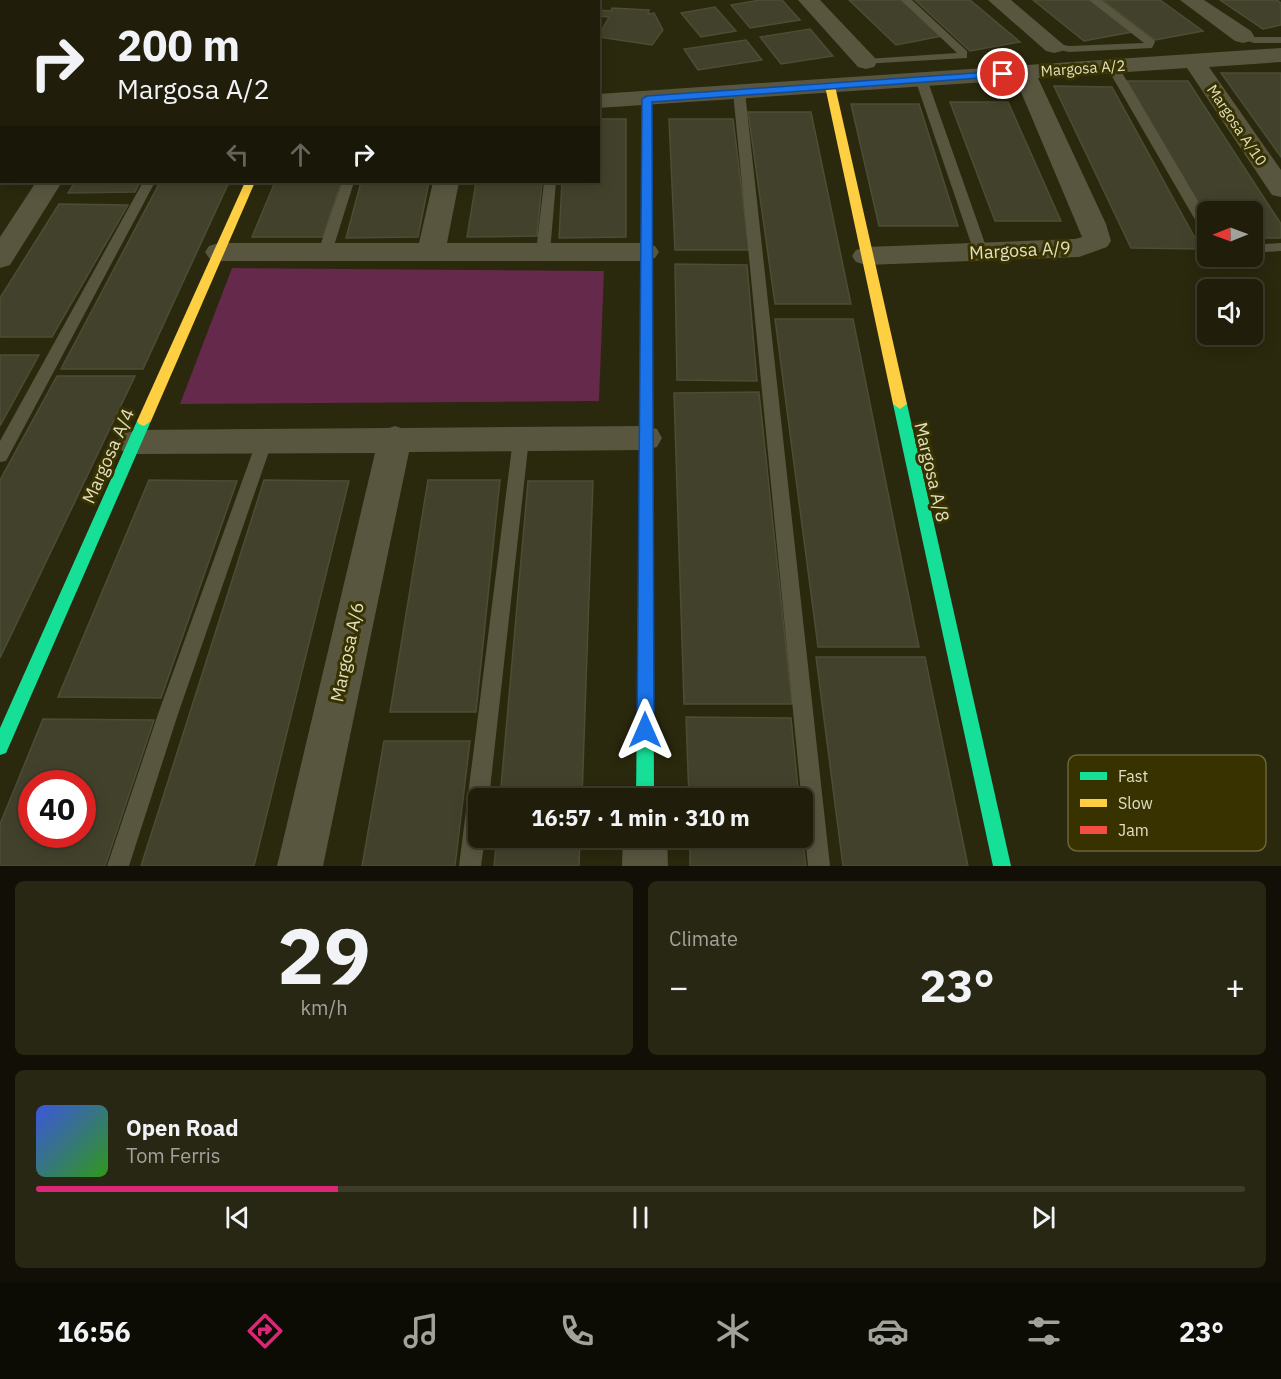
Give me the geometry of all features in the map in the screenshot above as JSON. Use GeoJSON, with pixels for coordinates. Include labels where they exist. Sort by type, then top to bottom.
{"type":"FeatureCollection","features":[{"type":"Feature","properties":{"kind":"street"},"geometry":{"type":"LineString","coordinates":[[808,0],[866,62]]}},
{"type":"Feature","properties":{"kind":"street"},"geometry":{"type":"LineString","coordinates":[[998,0],[1054,46]]}},
{"type":"Feature","properties":{"kind":"street"},"geometry":{"type":"LineString","coordinates":[[1190,0],[1243,36]]}},
{"type":"Feature","properties":{"kind":"street","name":"Margosa A/2"},"geometry":{"type":"LineString","coordinates":[[600,101],[1279,54]]}},
{"type":"Feature","properties":{"kind":"street","name":"Margosa A/10"},"geometry":{"type":"LineString","coordinates":[[1194,61],[1281,189]]}},
{"type":"Feature","properties":{"kind":"street","name":"Margosa A/9"},"geometry":{"type":"LineString","coordinates":[[866,256],[1079,248],[1096,241],[1092,224],[1024,72]]}},
{"type":"Feature","properties":{"kind":"street","name":"Margosa A/8"},"geometry":{"type":"LineString","coordinates":[[830,86],[1002,866]]}},
{"type":"Feature","properties":{"kind":"street"},"geometry":{"type":"LineString","coordinates":[[645,788],[647,99]]}},
{"type":"Feature","properties":{"kind":"street"},"geometry":{"type":"LineString","coordinates":[[0,259],[48,183]]}},
{"type":"Feature","properties":{"kind":"street","name":"Margosa A/4"},"geometry":{"type":"LineString","coordinates":[[0,747],[250,183]]}},
{"type":"Feature","properties":{"kind":"street"},"geometry":{"type":"LineString","coordinates":[[431,252],[446,183]]}},
{"type":"Feature","properties":{"kind":"street"},"geometry":{"type":"LineString","coordinates":[[219,252],[645,252]]}},
{"type":"Feature","properties":{"kind":"street"},"geometry":{"type":"LineString","coordinates":[[134,442],[395,438],[645,438]]}},
{"type":"Feature","properties":{"kind":"street","name":"Margosa A/6"},"geometry":{"type":"LineString","coordinates":[[300,866],[395,438]]}},
{"type":"Feature","properties":{"kind":"street"},"geometry":{"type":"LineString","coordinates":[[645,848],[645,866]]}},
{"type":"Feature","properties":{"kind":"lane"},"geometry":{"type":"LineString","coordinates":[[866,62],[963,56],[963,53],[906,0]]}},
{"type":"Feature","properties":{"kind":"lane"},"geometry":{"type":"LineString","coordinates":[[1054,46],[1069,49],[1148,46],[1150,42],[1094,0]]}},
{"type":"Feature","properties":{"kind":"lane"},"geometry":{"type":"LineString","coordinates":[[1243,36],[1279,54]]}},
{"type":"Feature","properties":{"kind":"lane"},"geometry":{"type":"LineString","coordinates":[[1112,66],[1197,211]]}},
{"type":"Feature","properties":{"kind":"lane"},"geometry":{"type":"LineString","coordinates":[[921,79],[981,252]]}},
{"type":"Feature","properties":{"kind":"lane"},"geometry":{"type":"LineString","coordinates":[[739,92],[819,866]]}},
{"type":"Feature","properties":{"kind":"lane"},"geometry":{"type":"LineString","coordinates":[[0,456],[148,183]]}},
{"type":"Feature","properties":{"kind":"lane"},"geometry":{"type":"LineString","coordinates":[[324,252],[348,183]]}},
{"type":"Feature","properties":{"kind":"lane"},"geometry":{"type":"LineString","coordinates":[[543,252],[550,183]]}},
{"type":"Feature","properties":{"kind":"lane"},"geometry":{"type":"LineString","coordinates":[[1263,248],[1281,247]]}},
{"type":"Feature","properties":{"kind":"lane"},"geometry":{"type":"LineString","coordinates":[[470,866],[521,439]]}},
{"type":"Feature","properties":{"kind":"lane"},"geometry":{"type":"LineString","coordinates":[[118,866],[168,714],[265,440]]}},
{"type":"Feature","properties":{"kind":"shaded area"},"geometry":{"type":"Polygon","coordinates":[[[232,268],[604,271],[599,401],[180,404],[232,268]]]}},
{"type":"Feature","properties":{"kind":"building"},"geometry":{"type":"Polygon","coordinates":[[[760,0],[782,0],[800,20],[750,28],[731,5],[760,0]]]}},
{"type":"Feature","properties":{"kind":"building"},"geometry":{"type":"Polygon","coordinates":[[[849,0],[901,0],[942,36],[896,45],[849,0]]]}},
{"type":"Feature","properties":{"kind":"building"},"geometry":{"type":"Polygon","coordinates":[[[915,0],[970,0],[1020,42],[970,51],[915,0]]]}},
{"type":"Feature","properties":{"kind":"building"},"geometry":{"type":"Polygon","coordinates":[[[1033,0],[1090,0],[1132,32],[1084,41],[1033,0]]]}},
{"type":"Feature","properties":{"kind":"building"},"geometry":{"type":"Polygon","coordinates":[[[1102,0],[1160,0],[1203,31],[1155,40],[1102,0]]]}},
{"type":"Feature","properties":{"kind":"building"},"geometry":{"type":"Polygon","coordinates":[[[1220,0],[1277,0],[1281,3],[1281,25],[1263,29],[1220,0]]]}},
{"type":"Feature","properties":{"kind":"building"},"geometry":{"type":"Polygon","coordinates":[[[715,7],[736,31],[701,37],[681,13],[715,7]]]}},
{"type":"Feature","properties":{"kind":"building"},"geometry":{"type":"Polygon","coordinates":[[[612,8],[649,10],[648,14],[654,13],[663,30],[652,45],[600,37],[609,17],[600,16],[600,10],[611,11],[612,8]]]}},
{"type":"Feature","properties":{"kind":"building"},"geometry":{"type":"Polygon","coordinates":[[[810,29],[833,56],[781,64],[760,37],[810,29]]]}},
{"type":"Feature","properties":{"kind":"building"},"geometry":{"type":"Polygon","coordinates":[[[746,40],[762,60],[698,70],[684,49],[746,40]]]}},
{"type":"Feature","properties":{"kind":"building"},"geometry":{"type":"Polygon","coordinates":[[[1221,73],[1281,73],[1281,157],[1221,73]]]}},
{"type":"Feature","properties":{"kind":"building"},"geometry":{"type":"Polygon","coordinates":[[[1127,81],[1188,81],[1281,224],[1281,238],[1263,238],[1263,201],[1197,202],[1127,81]]]}},
{"type":"Feature","properties":{"kind":"building"},"geometry":{"type":"Polygon","coordinates":[[[1054,86],[1112,87],[1197,242],[1197,249],[1131,248],[1054,86]]]}},
{"type":"Feature","properties":{"kind":"building"},"geometry":{"type":"Polygon","coordinates":[[[950,102],[1008,102],[1061,221],[995,221],[950,102]]]}},
{"type":"Feature","properties":{"kind":"building"},"geometry":{"type":"Polygon","coordinates":[[[851,104],[919,104],[958,226],[879,226],[851,104]]]}},
{"type":"Feature","properties":{"kind":"building"},"geometry":{"type":"Polygon","coordinates":[[[748,112],[811,112],[851,304],[775,304],[748,112]]]}},
{"type":"Feature","properties":{"kind":"building"},"geometry":{"type":"Polygon","coordinates":[[[600,119],[626,119],[626,237],[559,238],[562,183],[600,183],[600,119]]]}},
{"type":"Feature","properties":{"kind":"building"},"geometry":{"type":"Polygon","coordinates":[[[669,119],[733,119],[749,250],[675,250],[669,119]]]}},
{"type":"Feature","properties":{"kind":"building"},"geometry":{"type":"Polygon","coordinates":[[[74,183],[140,183],[135,192],[68,193],[74,183]]]}},
{"type":"Feature","properties":{"kind":"building"},"geometry":{"type":"Polygon","coordinates":[[[159,183],[229,183],[143,369],[61,369],[159,183]]]}},
{"type":"Feature","properties":{"kind":"building"},"geometry":{"type":"Polygon","coordinates":[[[275,183],[341,183],[323,237],[252,237],[275,183]]]}},
{"type":"Feature","properties":{"kind":"building"},"geometry":{"type":"Polygon","coordinates":[[[361,183],[429,183],[418,237],[346,238],[361,183]]]}},
{"type":"Feature","properties":{"kind":"building"},"geometry":{"type":"Polygon","coordinates":[[[476,183],[542,183],[537,236],[467,237],[476,183]]]}},
{"type":"Feature","properties":{"kind":"building"},"geometry":{"type":"Polygon","coordinates":[[[59,204],[128,205],[52,337],[0,337],[0,298],[59,204]]]}},
{"type":"Feature","properties":{"kind":"building"},"geometry":{"type":"Polygon","coordinates":[[[675,264],[747,265],[757,381],[677,380],[675,264]]]}},
{"type":"Feature","properties":{"kind":"building"},"geometry":{"type":"Polygon","coordinates":[[[775,319],[853,319],[919,647],[818,647],[775,319]]]}},
{"type":"Feature","properties":{"kind":"building"},"geometry":{"type":"Polygon","coordinates":[[[0,355],[39,355],[0,426],[0,355]]]}},
{"type":"Feature","properties":{"kind":"building"},"geometry":{"type":"Polygon","coordinates":[[[57,376],[135,376],[0,658],[0,480],[57,376]]]}},
{"type":"Feature","properties":{"kind":"building"},"geometry":{"type":"Polygon","coordinates":[[[759,392],[792,704],[684,704],[674,393],[759,392]]]}},
{"type":"Feature","properties":{"kind":"building"},"geometry":{"type":"Polygon","coordinates":[[[149,480],[237,481],[161,698],[58,697],[149,480]]]}},
{"type":"Feature","properties":{"kind":"building"},"geometry":{"type":"Polygon","coordinates":[[[264,480],[349,481],[254,866],[141,866],[264,480]]]}},
{"type":"Feature","properties":{"kind":"building"},"geometry":{"type":"Polygon","coordinates":[[[428,480],[500,480],[476,712],[390,712],[428,480]]]}},
{"type":"Feature","properties":{"kind":"building"},"geometry":{"type":"Polygon","coordinates":[[[528,481],[593,481],[582,788],[501,788],[528,481]]]}},
{"type":"Feature","properties":{"kind":"building"},"geometry":{"type":"Polygon","coordinates":[[[816,657],[925,657],[968,866],[843,866],[816,657]]]}},
{"type":"Feature","properties":{"kind":"building"},"geometry":{"type":"Polygon","coordinates":[[[686,717],[791,718],[798,788],[689,788],[686,717]]]}},
{"type":"Feature","properties":{"kind":"building"},"geometry":{"type":"Polygon","coordinates":[[[43,719],[154,720],[105,866],[0,866],[0,824],[18,780],[18,848],[96,848],[96,770],[22,770],[43,719]]]}},
{"type":"Feature","properties":{"kind":"building"},"geometry":{"type":"Polygon","coordinates":[[[384,741],[470,741],[455,866],[362,866],[384,741]]]}},
{"type":"Feature","properties":{"kind":"building"},"geometry":{"type":"Polygon","coordinates":[[[496,848],[580,848],[579,866],[494,866],[496,848]]]}},
{"type":"Feature","properties":{"kind":"building"},"geometry":{"type":"Polygon","coordinates":[[[690,848],[804,848],[806,866],[690,866],[690,848]]]}},
{"type":"Feature","properties":{"kind":"traffic: fast"},"geometry":{"type":"LineString","coordinates":[[647,99],[647,189]]}},
{"type":"Feature","properties":{"kind":"traffic: fast"},"geometry":{"type":"LineString","coordinates":[[900,404],[1002,866]]}},
{"type":"Feature","properties":{"kind":"traffic: fast"},"geometry":{"type":"LineString","coordinates":[[0,747],[144,421]]}},
{"type":"Feature","properties":{"kind":"traffic: fast"},"geometry":{"type":"LineString","coordinates":[[645,788],[646,518]]}},
{"type":"Feature","properties":{"kind":"traffic: slow"},"geometry":{"type":"LineString","coordinates":[[830,86],[900,404]]}},
{"type":"Feature","properties":{"kind":"traffic: slow"},"geometry":{"type":"LineString","coordinates":[[144,421],[250,183]]}},
{"type":"Feature","properties":{"kind":"traffic: jam"},"geometry":{"type":"LineString","coordinates":[[646,518],[647,189]]}},
{"type":"Feature","properties":{"kind":"route"},"geometry":{"type":"LineString","coordinates":[[645,730],[647,99],[1003,74]]}}]}
